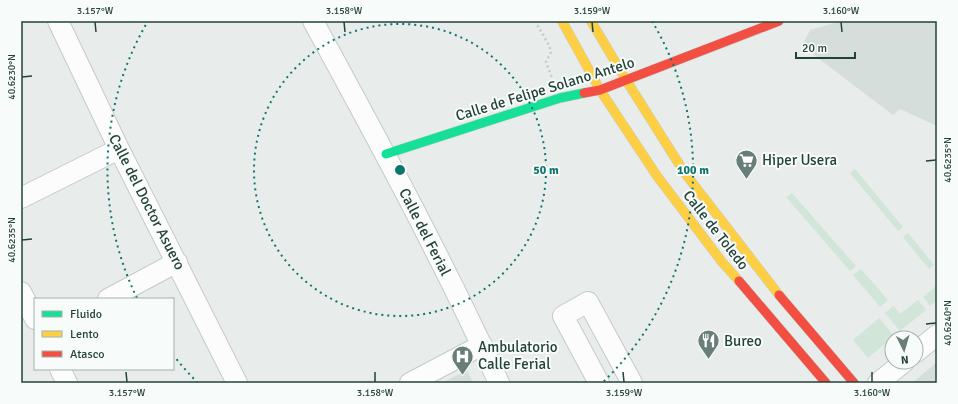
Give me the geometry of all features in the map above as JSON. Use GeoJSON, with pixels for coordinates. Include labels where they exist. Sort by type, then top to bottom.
{"type":"FeatureCollection","features":[{"type":"Feature","properties":{"kind":"street","name":"Calle del Doctor Asuero"},"geometry":{"type":"LineString","coordinates":[[58,21],[119,148],[237,383]]}},
{"type":"Feature","properties":{"kind":"street","name":"Calle del Ferial"},"geometry":{"type":"LineString","coordinates":[[313,21],[386,154],[482,345],[499,383]]}},
{"type":"Feature","properties":{"kind":"street","name":"Calle de Toledo"},"geometry":{"type":"LineString","coordinates":[[562,21],[600,90],[657,176],[722,262],[826,383]]}},
{"type":"Feature","properties":{"kind":"street","name":"Calle de Toledo"},"geometry":{"type":"LineString","coordinates":[[591,21],[626,80],[689,179],[770,285],[854,383]]}},
{"type":"Feature","properties":{"kind":"street","name":"Calle de Felipe Solano Antelo"},"geometry":{"type":"LineString","coordinates":[[386,154],[560,98],[600,90],[779,21]]}},
{"type":"Feature","properties":{"kind":"street"},"geometry":{"type":"LineString","coordinates":[[21,198],[119,148]]}},
{"type":"Feature","properties":{"kind":"street"},"geometry":{"type":"LineString","coordinates":[[110,298],[177,262]]}},
{"type":"Feature","properties":{"kind":"street"},"geometry":{"type":"LineString","coordinates":[[21,292],[34,317]]}},
{"type":"Feature","properties":{"kind":"street"},"geometry":{"type":"LineString","coordinates":[[599,383],[564,316],[588,302],[625,381]]}},
{"type":"Feature","properties":{"kind":"street"},"geometry":{"type":"LineString","coordinates":[[924,345],[937,334]]}},
{"type":"Feature","properties":{"kind":"street"},"geometry":{"type":"LineString","coordinates":[[410,383],[482,345]]}},
{"type":"Feature","properties":{"kind":"street"},"geometry":{"type":"LineString","coordinates":[[60,370],[67,383]]}},
{"type":"Feature","properties":{"kind":"street"},"geometry":{"type":"LineString","coordinates":[[878,383],[894,370]]}},
{"type":"Feature","properties":{"kind":"path"},"geometry":{"type":"LineString","coordinates":[[535,21],[549,45],[551,52],[546,62],[560,98]]}},
{"type":"Feature","properties":{"kind":"shaded area"},"geometry":{"type":"Polygon","coordinates":[[[841,21],[937,21],[937,126],[900,109],[893,115],[802,46],[810,30],[841,21]]]}},
{"type":"Feature","properties":{"kind":"shaded area"},"geometry":{"type":"Polygon","coordinates":[[[937,362],[937,383],[912,383],[937,362]]]}},
{"type":"Feature","properties":{"kind":"shaded area","name":"Ambulatorio Calle Ferial"},"geometry":{"type":"Polygon","coordinates":[[[467,370],[473,383],[442,383],[467,370]]]}},
{"type":"Feature","properties":{"kind":"green space"},"geometry":{"type":"Polygon","coordinates":[[[855,169],[903,227],[898,231],[850,173],[855,169]]]}},
{"type":"Feature","properties":{"kind":"green space"},"geometry":{"type":"Polygon","coordinates":[[[792,193],[856,266],[850,271],[786,197],[792,193]]]}},
{"type":"Feature","properties":{"kind":"green space"},"geometry":{"type":"Polygon","coordinates":[[[908,233],[934,265],[929,269],[903,237],[908,233]]]}},
{"type":"Feature","properties":{"kind":"green space"},"geometry":{"type":"Polygon","coordinates":[[[861,269],[888,300],[880,307],[853,275],[861,269]]]}},
{"type":"Feature","properties":{"kind":"green space"},"geometry":{"type":"Polygon","coordinates":[[[937,285],[937,300],[930,306],[923,297],[937,285]]]}},
{"type":"Feature","properties":{"kind":"green space"},"geometry":{"type":"Polygon","coordinates":[[[918,300],[926,310],[901,330],[899,330],[885,313],[894,306],[900,314],[918,300]]]}},
{"type":"Feature","properties":{"kind":"green space"},"geometry":{"type":"Polygon","coordinates":[[[879,318],[889,330],[884,330],[884,344],[868,358],[853,340],[879,318]]]}},
{"type":"Feature","properties":{"kind":"traffic: fast"},"geometry":{"type":"LineString","coordinates":[[386,154],[560,98],[584,93]]}},
{"type":"Feature","properties":{"kind":"traffic: slow"},"geometry":{"type":"LineString","coordinates":[[562,21],[600,90],[657,176],[722,262],[739,281]]}},
{"type":"Feature","properties":{"kind":"traffic: slow"},"geometry":{"type":"LineString","coordinates":[[591,21],[684,172],[779,295]]}},
{"type":"Feature","properties":{"kind":"traffic: jam"},"geometry":{"type":"LineString","coordinates":[[584,93],[600,90],[779,21]]}},
{"type":"Feature","properties":{"kind":"traffic: jam"},"geometry":{"type":"LineString","coordinates":[[739,281],[826,383]]}},
{"type":"Feature","properties":{"kind":"traffic: jam"},"geometry":{"type":"LineString","coordinates":[[779,295],[854,383]]}},
{"type":"Feature","properties":{"kind":"place","name":"Hiper Usera"},"geometry":{"type":"Point","coordinates":[746,180]}},
{"type":"Feature","properties":{"kind":"place","name":"Bureo"},"geometry":{"type":"Point","coordinates":[709,360]}},
{"type":"Feature","properties":{"kind":"place","name":"Ambulatorio Calle Ferial"},"geometry":{"type":"Point","coordinates":[462,376]}}]}
